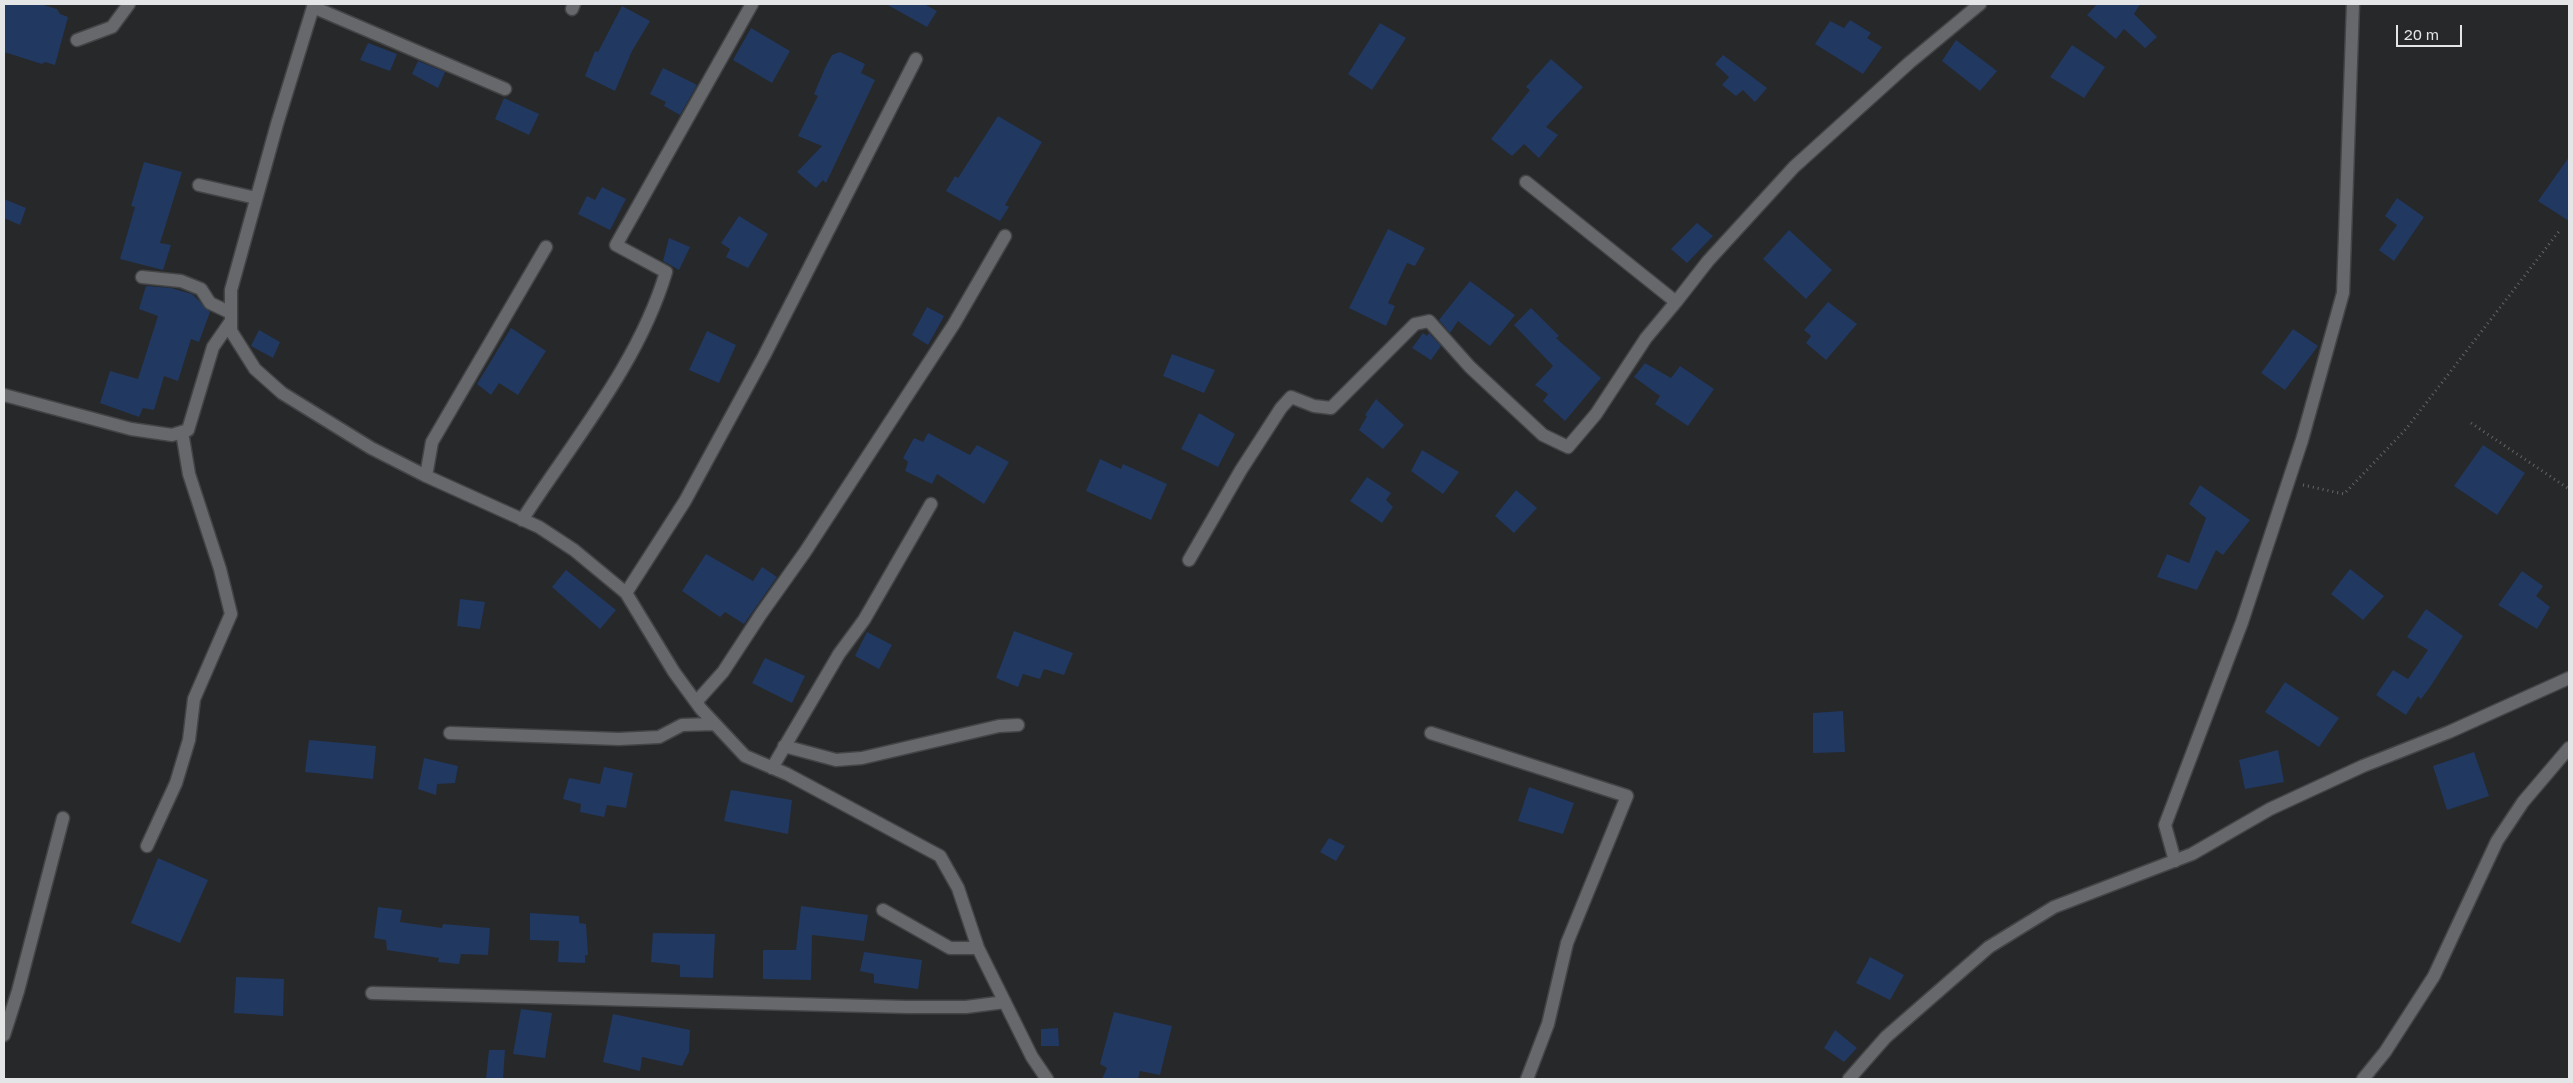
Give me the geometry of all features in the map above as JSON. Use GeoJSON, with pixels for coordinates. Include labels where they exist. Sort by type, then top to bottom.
{"type":"FeatureCollection","features":[{"type":"Feature","properties":{"kind":"street"},"geometry":{"type":"LineString","coordinates":[[77,40],[112,27],[129,4]]}},
{"type":"Feature","properties":{"kind":"street"},"geometry":{"type":"LineString","coordinates":[[522,520],[607,394],[643,330],[654,306],[666,272],[616,245],[752,4]]}},
{"type":"Feature","properties":{"kind":"street"},"geometry":{"type":"LineString","coordinates":[[1189,560],[1242,470],[1286,402],[1291,397],[1314,406],[1331,408],[1415,324],[1429,321],[1470,367],[1543,435],[1568,447],[1596,414],[1646,338],[1708,261],[1794,167],[1909,63],[1980,4]]}},
{"type":"Feature","properties":{"kind":"street"},"geometry":{"type":"LineString","coordinates":[[2175,861],[2165,825],[2242,622],[2288,482],[2343,293],[2353,4]]}},
{"type":"Feature","properties":{"kind":"street"},"geometry":{"type":"LineString","coordinates":[[505,89],[313,6],[256,198],[231,290],[231,331],[255,369],[282,393],[371,448],[426,476],[539,527],[574,550],[626,594],[674,672],[696,702],[745,756],[879,822],[940,856],[958,888],[978,948],[1032,1057],[1047,1079]]}},
{"type":"Feature","properties":{"kind":"street"},"geometry":{"type":"LineString","coordinates":[[626,594],[685,501],[764,356],[916,59]]}},
{"type":"Feature","properties":{"kind":"street"},"geometry":{"type":"LineString","coordinates":[[1526,182],[1676,302]]}},
{"type":"Feature","properties":{"kind":"street"},"geometry":{"type":"LineString","coordinates":[[199,185],[256,198]]}},
{"type":"Feature","properties":{"kind":"street"},"geometry":{"type":"LineString","coordinates":[[696,702],[723,672],[761,614],[806,552],[954,324],[1005,236]]}},
{"type":"Feature","properties":{"kind":"street"},"geometry":{"type":"LineString","coordinates":[[426,476],[432,442],[546,247]]}},
{"type":"Feature","properties":{"kind":"street"},"geometry":{"type":"LineString","coordinates":[[142,277],[181,282],[201,289],[210,303],[231,317]]}},
{"type":"Feature","properties":{"kind":"street"},"geometry":{"type":"LineString","coordinates":[[4,395],[131,429],[172,435],[188,430],[213,347],[231,317]]}},
{"type":"Feature","properties":{"kind":"street"},"geometry":{"type":"LineString","coordinates":[[147,846],[176,783],[190,740],[194,699],[231,614],[220,569],[189,474],[182,432]]}},
{"type":"Feature","properties":{"kind":"street"},"geometry":{"type":"LineString","coordinates":[[772,768],[839,654],[864,620],[931,504]]}},
{"type":"Feature","properties":{"kind":"street"},"geometry":{"type":"LineString","coordinates":[[1849,1079],[1886,1037],[1989,947],[2054,907],[2192,854],[2270,809],[2346,774],[2449,732],[2569,678]]}},
{"type":"Feature","properties":{"kind":"street"},"geometry":{"type":"LineString","coordinates":[[450,733],[619,739],[659,737],[682,725],[714,724]]}},
{"type":"Feature","properties":{"kind":"street"},"geometry":{"type":"LineString","coordinates":[[784,746],[836,760],[862,758],[999,726],[1018,726]]}},
{"type":"Feature","properties":{"kind":"street"},"geometry":{"type":"LineString","coordinates":[[1431,734],[1627,796],[1567,943],[1548,1024],[1528,1079]]}},
{"type":"Feature","properties":{"kind":"street"},"geometry":{"type":"LineString","coordinates":[[2363,1079],[2385,1052],[2434,976],[2497,841],[2523,802],[2569,748]]}},
{"type":"Feature","properties":{"kind":"street"},"geometry":{"type":"LineString","coordinates":[[4,1035],[18,991],[63,818]]}},
{"type":"Feature","properties":{"kind":"street"},"geometry":{"type":"LineString","coordinates":[[884,910],[950,948],[978,948]]}},
{"type":"Feature","properties":{"kind":"street"},"geometry":{"type":"LineString","coordinates":[[372,993],[907,1007],[966,1007],[1005,1002]]}},
{"type":"Feature","properties":{"kind":"path"},"geometry":{"type":"LineString","coordinates":[[2288,482],[2344,494],[2406,429],[2560,230]]}},
{"type":"Feature","properties":{"kind":"path"},"geometry":{"type":"LineString","coordinates":[[2471,423],[2569,489]]}},
{"type":"Feature","properties":{"kind":"building"},"geometry":{"type":"Polygon","coordinates":[[[4,4],[40,4],[57,9],[60,14],[68,17],[55,65],[45,62],[42,64],[4,52],[4,4]]]}},
{"type":"Feature","properties":{"kind":"building"},"geometry":{"type":"Polygon","coordinates":[[[886,4],[924,4],[937,11],[927,27],[886,4]]]}},
{"type":"Feature","properties":{"kind":"building"},"geometry":{"type":"Polygon","coordinates":[[[2097,4],[2140,4],[2134,14],[2157,37],[2145,48],[2124,29],[2116,39],[2087,15],[2097,4]]]}},
{"type":"Feature","properties":{"kind":"building"},"geometry":{"type":"Polygon","coordinates":[[[622,6],[650,21],[632,51],[615,91],[585,76],[595,51],[598,52],[622,6]]]}},
{"type":"Feature","properties":{"kind":"building"},"geometry":{"type":"Polygon","coordinates":[[[1850,20],[1871,33],[1867,38],[1882,47],[1863,74],[1815,44],[1830,21],[1844,28],[1850,20]]]}},
{"type":"Feature","properties":{"kind":"building"},"geometry":{"type":"Polygon","coordinates":[[[1380,23],[1406,38],[1372,90],[1348,74],[1380,23]]]}},
{"type":"Feature","properties":{"kind":"building"},"geometry":{"type":"Polygon","coordinates":[[[751,28],[790,51],[772,83],[733,60],[751,28]]]}},
{"type":"Feature","properties":{"kind":"building"},"geometry":{"type":"Polygon","coordinates":[[[1956,40],[1997,71],[1980,91],[1942,61],[1956,40]]]}},
{"type":"Feature","properties":{"kind":"building"},"geometry":{"type":"Polygon","coordinates":[[[368,43],[397,54],[390,71],[360,60],[368,43]]]}},
{"type":"Feature","properties":{"kind":"building"},"geometry":{"type":"Polygon","coordinates":[[[2072,45],[2105,67],[2084,98],[2050,77],[2072,45]]]}},
{"type":"Feature","properties":{"kind":"building"},"geometry":{"type":"Polygon","coordinates":[[[840,52],[865,64],[861,73],[875,80],[826,183],[823,180],[816,188],[797,172],[822,146],[798,136],[818,96],[814,94],[825,68],[832,55],[840,52]]]}},
{"type":"Feature","properties":{"kind":"building"},"geometry":{"type":"Polygon","coordinates":[[[1723,55],[1767,88],[1755,102],[1743,90],[1736,96],[1722,85],[1729,77],[1715,64],[1723,55]]]}},
{"type":"Feature","properties":{"kind":"building"},"geometry":{"type":"Polygon","coordinates":[[[1551,59],[1583,87],[1546,127],[1558,135],[1539,158],[1524,144],[1512,156],[1491,139],[1530,90],[1526,87],[1551,59]]]}},
{"type":"Feature","properties":{"kind":"building"},"geometry":{"type":"Polygon","coordinates":[[[418,61],[445,72],[438,88],[412,74],[418,61]]]}},
{"type":"Feature","properties":{"kind":"building"},"geometry":{"type":"Polygon","coordinates":[[[663,68],[697,85],[680,115],[664,106],[666,102],[650,94],[663,68]]]}},
{"type":"Feature","properties":{"kind":"building"},"geometry":{"type":"Polygon","coordinates":[[[504,98],[539,114],[529,135],[495,119],[504,98]]]}},
{"type":"Feature","properties":{"kind":"building"},"geometry":{"type":"Polygon","coordinates":[[[998,116],[1042,142],[1005,205],[1009,207],[1000,221],[946,191],[955,176],[958,178],[998,116]]]}},
{"type":"Feature","properties":{"kind":"building"},"geometry":{"type":"Polygon","coordinates":[[[2569,157],[2569,221],[2538,201],[2569,157]]]}},
{"type":"Feature","properties":{"kind":"building"},"geometry":{"type":"Polygon","coordinates":[[[144,162],[182,172],[160,243],[171,245],[163,270],[120,259],[135,207],[131,206],[144,162]]]}},
{"type":"Feature","properties":{"kind":"building"},"geometry":{"type":"Polygon","coordinates":[[[602,187],[626,199],[610,230],[578,214],[587,196],[595,200],[602,187]]]}},
{"type":"Feature","properties":{"kind":"building"},"geometry":{"type":"Polygon","coordinates":[[[2397,198],[2424,217],[2394,261],[2379,250],[2397,225],[2385,216],[2397,198]]]}},
{"type":"Feature","properties":{"kind":"building"},"geometry":{"type":"Polygon","coordinates":[[[4,199],[26,208],[20,225],[4,218],[4,199]]]}},
{"type":"Feature","properties":{"kind":"building"},"geometry":{"type":"Polygon","coordinates":[[[739,216],[768,234],[748,268],[726,257],[730,249],[721,243],[739,216]]]}},
{"type":"Feature","properties":{"kind":"building"},"geometry":{"type":"Polygon","coordinates":[[[1697,223],[1713,236],[1687,263],[1671,249],[1697,223]]]}},
{"type":"Feature","properties":{"kind":"building"},"geometry":{"type":"Polygon","coordinates":[[[1388,229],[1425,248],[1415,266],[1407,263],[1388,303],[1395,306],[1386,326],[1349,308],[1388,229]]]}},
{"type":"Feature","properties":{"kind":"building"},"geometry":{"type":"Polygon","coordinates":[[[1789,230],[1832,270],[1806,299],[1763,259],[1789,230]]]}},
{"type":"Feature","properties":{"kind":"building"},"geometry":{"type":"Polygon","coordinates":[[[669,238],[690,247],[679,270],[663,261],[669,238]]]}},
{"type":"Feature","properties":{"kind":"building"},"geometry":{"type":"Polygon","coordinates":[[[1470,281],[1515,315],[1490,346],[1458,321],[1450,333],[1439,320],[1470,281]]]}},
{"type":"Feature","properties":{"kind":"building"},"geometry":{"type":"Polygon","coordinates":[[[146,286],[171,288],[192,294],[210,312],[199,342],[191,339],[178,381],[164,376],[154,410],[143,408],[139,417],[100,403],[110,371],[138,379],[158,316],[139,309],[146,286]]]}},
{"type":"Feature","properties":{"kind":"building"},"geometry":{"type":"Polygon","coordinates":[[[1828,302],[1857,324],[1826,360],[1806,343],[1811,336],[1804,330],[1828,302]]]}},
{"type":"Feature","properties":{"kind":"building"},"geometry":{"type":"Polygon","coordinates":[[[927,307],[944,316],[928,345],[912,335],[927,307]]]}},
{"type":"Feature","properties":{"kind":"building"},"geometry":{"type":"Polygon","coordinates":[[[1531,308],[1559,336],[1556,338],[1601,378],[1565,421],[1543,401],[1548,394],[1535,385],[1553,366],[1514,325],[1531,308]]]}},
{"type":"Feature","properties":{"kind":"building"},"geometry":{"type":"Polygon","coordinates":[[[511,328],[546,351],[518,395],[499,383],[491,395],[477,384],[511,328]]]}},
{"type":"Feature","properties":{"kind":"building"},"geometry":{"type":"Polygon","coordinates":[[[2293,329],[2318,346],[2285,390],[2261,373],[2293,329]]]}},
{"type":"Feature","properties":{"kind":"building"},"geometry":{"type":"Polygon","coordinates":[[[259,330],[280,342],[273,358],[251,346],[259,330]]]}},
{"type":"Feature","properties":{"kind":"building"},"geometry":{"type":"Polygon","coordinates":[[[707,331],[736,345],[719,383],[689,370],[707,331]]]}},
{"type":"Feature","properties":{"kind":"building"},"geometry":{"type":"Polygon","coordinates":[[[1423,333],[1427,336],[1429,333],[1441,346],[1431,360],[1412,348],[1423,333]]]}},
{"type":"Feature","properties":{"kind":"building"},"geometry":{"type":"Polygon","coordinates":[[[1172,354],[1215,370],[1204,393],[1163,376],[1172,354]]]}},
{"type":"Feature","properties":{"kind":"building"},"geometry":{"type":"Polygon","coordinates":[[[1645,363],[1671,378],[1680,366],[1714,389],[1688,426],[1655,404],[1660,396],[1634,377],[1645,363]]]}},
{"type":"Feature","properties":{"kind":"building"},"geometry":{"type":"Polygon","coordinates":[[[1376,399],[1404,425],[1383,449],[1359,430],[1367,416],[1365,415],[1376,399]]]}},
{"type":"Feature","properties":{"kind":"building"},"geometry":{"type":"Polygon","coordinates":[[[1199,413],[1235,434],[1218,467],[1181,449],[1199,413]]]}},
{"type":"Feature","properties":{"kind":"building"},"geometry":{"type":"Polygon","coordinates":[[[928,433],[970,455],[977,445],[1009,462],[984,504],[937,474],[932,484],[905,471],[908,462],[903,458],[914,438],[923,442],[928,433]]]}},
{"type":"Feature","properties":{"kind":"building"},"geometry":{"type":"Polygon","coordinates":[[[2483,445],[2525,473],[2497,515],[2454,486],[2483,445]]]}},
{"type":"Feature","properties":{"kind":"building"},"geometry":{"type":"Polygon","coordinates":[[[1422,450],[1459,472],[1443,494],[1411,471],[1422,450]]]}},
{"type":"Feature","properties":{"kind":"building"},"geometry":{"type":"Polygon","coordinates":[[[1100,459],[1121,469],[1123,464],[1167,484],[1151,520],[1086,491],[1100,459]]]}},
{"type":"Feature","properties":{"kind":"building"},"geometry":{"type":"Polygon","coordinates":[[[1367,477],[1391,493],[1386,500],[1393,507],[1382,523],[1350,501],[1367,477]]]}},
{"type":"Feature","properties":{"kind":"building"},"geometry":{"type":"Polygon","coordinates":[[[2200,485],[2250,520],[2223,555],[2216,550],[2197,590],[2157,577],[2167,554],[2189,563],[2206,518],[2189,504],[2200,485]]]}},
{"type":"Feature","properties":{"kind":"building"},"geometry":{"type":"Polygon","coordinates":[[[1516,490],[1537,508],[1514,533],[1495,516],[1516,490]]]}},
{"type":"Feature","properties":{"kind":"building"},"geometry":{"type":"Polygon","coordinates":[[[706,554],[753,581],[762,567],[777,577],[744,624],[725,612],[720,617],[682,591],[706,554]]]}},
{"type":"Feature","properties":{"kind":"building"},"geometry":{"type":"Polygon","coordinates":[[[2350,569],[2384,596],[2363,620],[2331,594],[2350,569]]]}},
{"type":"Feature","properties":{"kind":"building"},"geometry":{"type":"Polygon","coordinates":[[[566,570],[616,610],[600,629],[552,587],[566,570]]]}},
{"type":"Feature","properties":{"kind":"building"},"geometry":{"type":"Polygon","coordinates":[[[2522,571],[2543,586],[2536,596],[2550,607],[2537,629],[2498,605],[2522,571]]]}},
{"type":"Feature","properties":{"kind":"building"},"geometry":{"type":"Polygon","coordinates":[[[460,599],[485,602],[480,629],[457,626],[460,599]]]}},
{"type":"Feature","properties":{"kind":"building"},"geometry":{"type":"Polygon","coordinates":[[[2426,609],[2463,636],[2430,687],[2421,699],[2418,696],[2406,715],[2376,695],[2393,670],[2408,679],[2428,650],[2407,637],[2426,609]]]}},
{"type":"Feature","properties":{"kind":"building"},"geometry":{"type":"Polygon","coordinates":[[[1014,631],[1073,653],[1064,675],[1044,669],[1040,679],[1023,674],[1018,687],[996,678],[1014,631]]]}},
{"type":"Feature","properties":{"kind":"building"},"geometry":{"type":"Polygon","coordinates":[[[867,632],[892,645],[879,669],[855,656],[867,632]]]}},
{"type":"Feature","properties":{"kind":"building"},"geometry":{"type":"Polygon","coordinates":[[[765,658],[805,676],[792,703],[752,683],[765,658]]]}},
{"type":"Feature","properties":{"kind":"building"},"geometry":{"type":"Polygon","coordinates":[[[2285,682],[2339,718],[2319,747],[2265,712],[2285,682]]]}},
{"type":"Feature","properties":{"kind":"building"},"geometry":{"type":"Polygon","coordinates":[[[1843,711],[1845,752],[1813,753],[1813,713],[1843,711]]]}},
{"type":"Feature","properties":{"kind":"building"},"geometry":{"type":"Polygon","coordinates":[[[309,740],[376,746],[373,779],[305,772],[309,740]]]}},
{"type":"Feature","properties":{"kind":"building"},"geometry":{"type":"Polygon","coordinates":[[[2278,750],[2284,782],[2245,789],[2239,760],[2278,750]]]}},
{"type":"Feature","properties":{"kind":"building"},"geometry":{"type":"Polygon","coordinates":[[[2474,752],[2489,796],[2447,810],[2433,766],[2474,752]]]}},
{"type":"Feature","properties":{"kind":"building"},"geometry":{"type":"Polygon","coordinates":[[[424,758],[458,766],[455,783],[437,784],[436,795],[418,789],[424,758]]]}},
{"type":"Feature","properties":{"kind":"building"},"geometry":{"type":"Polygon","coordinates":[[[604,767],[633,773],[626,808],[607,805],[604,817],[580,812],[581,804],[563,799],[569,778],[600,784],[604,767]]]}},
{"type":"Feature","properties":{"kind":"building"},"geometry":{"type":"Polygon","coordinates":[[[1529,787],[1574,803],[1563,834],[1518,821],[1529,787]]]}},
{"type":"Feature","properties":{"kind":"building"},"geometry":{"type":"Polygon","coordinates":[[[731,790],[792,800],[788,834],[724,821],[731,790]]]}},
{"type":"Feature","properties":{"kind":"building"},"geometry":{"type":"Polygon","coordinates":[[[1329,838],[1345,846],[1336,861],[1320,852],[1329,838]]]}},
{"type":"Feature","properties":{"kind":"building"},"geometry":{"type":"Polygon","coordinates":[[[158,858],[208,880],[180,943],[131,923],[158,858]]]}},
{"type":"Feature","properties":{"kind":"building"},"geometry":{"type":"Polygon","coordinates":[[[801,906],[868,915],[864,941],[812,935],[811,980],[763,979],[763,950],[796,950],[801,906]]]}},
{"type":"Feature","properties":{"kind":"building"},"geometry":{"type":"Polygon","coordinates":[[[378,907],[402,910],[400,922],[442,928],[443,924],[490,928],[488,955],[461,954],[459,964],[438,962],[439,958],[387,950],[386,940],[374,938],[378,907]]]}},
{"type":"Feature","properties":{"kind":"building"},"geometry":{"type":"Polygon","coordinates":[[[530,913],[579,916],[579,923],[586,924],[588,955],[585,955],[585,963],[558,962],[559,941],[530,940],[530,913]]]}},
{"type":"Feature","properties":{"kind":"building"},"geometry":{"type":"Polygon","coordinates":[[[653,933],[715,934],[713,978],[680,977],[680,965],[651,962],[653,933]]]}},
{"type":"Feature","properties":{"kind":"building"},"geometry":{"type":"Polygon","coordinates":[[[864,952],[922,960],[918,989],[874,983],[874,974],[860,971],[864,952]]]}},
{"type":"Feature","properties":{"kind":"building"},"geometry":{"type":"Polygon","coordinates":[[[1870,957],[1904,975],[1890,1000],[1856,983],[1870,957]]]}},
{"type":"Feature","properties":{"kind":"building"},"geometry":{"type":"Polygon","coordinates":[[[236,977],[284,979],[283,1016],[234,1013],[236,977]]]}},
{"type":"Feature","properties":{"kind":"building"},"geometry":{"type":"Polygon","coordinates":[[[521,1009],[552,1013],[545,1058],[513,1054],[521,1009]]]}},
{"type":"Feature","properties":{"kind":"building"},"geometry":{"type":"Polygon","coordinates":[[[1114,1012],[1172,1026],[1160,1075],[1140,1071],[1138,1079],[1102,1079],[1107,1068],[1100,1064],[1114,1012]]]}},
{"type":"Feature","properties":{"kind":"building"},"geometry":{"type":"Polygon","coordinates":[[[613,1014],[690,1030],[689,1052],[682,1066],[642,1057],[640,1071],[603,1062],[613,1014]]]}},
{"type":"Feature","properties":{"kind":"building"},"geometry":{"type":"Polygon","coordinates":[[[1058,1028],[1059,1046],[1041,1046],[1041,1029],[1058,1028]]]}},
{"type":"Feature","properties":{"kind":"building"},"geometry":{"type":"Polygon","coordinates":[[[1835,1030],[1857,1048],[1844,1062],[1824,1048],[1835,1030]]]}},
{"type":"Feature","properties":{"kind":"building"},"geometry":{"type":"Polygon","coordinates":[[[489,1050],[505,1050],[503,1079],[486,1079],[489,1050]]]}}]}
